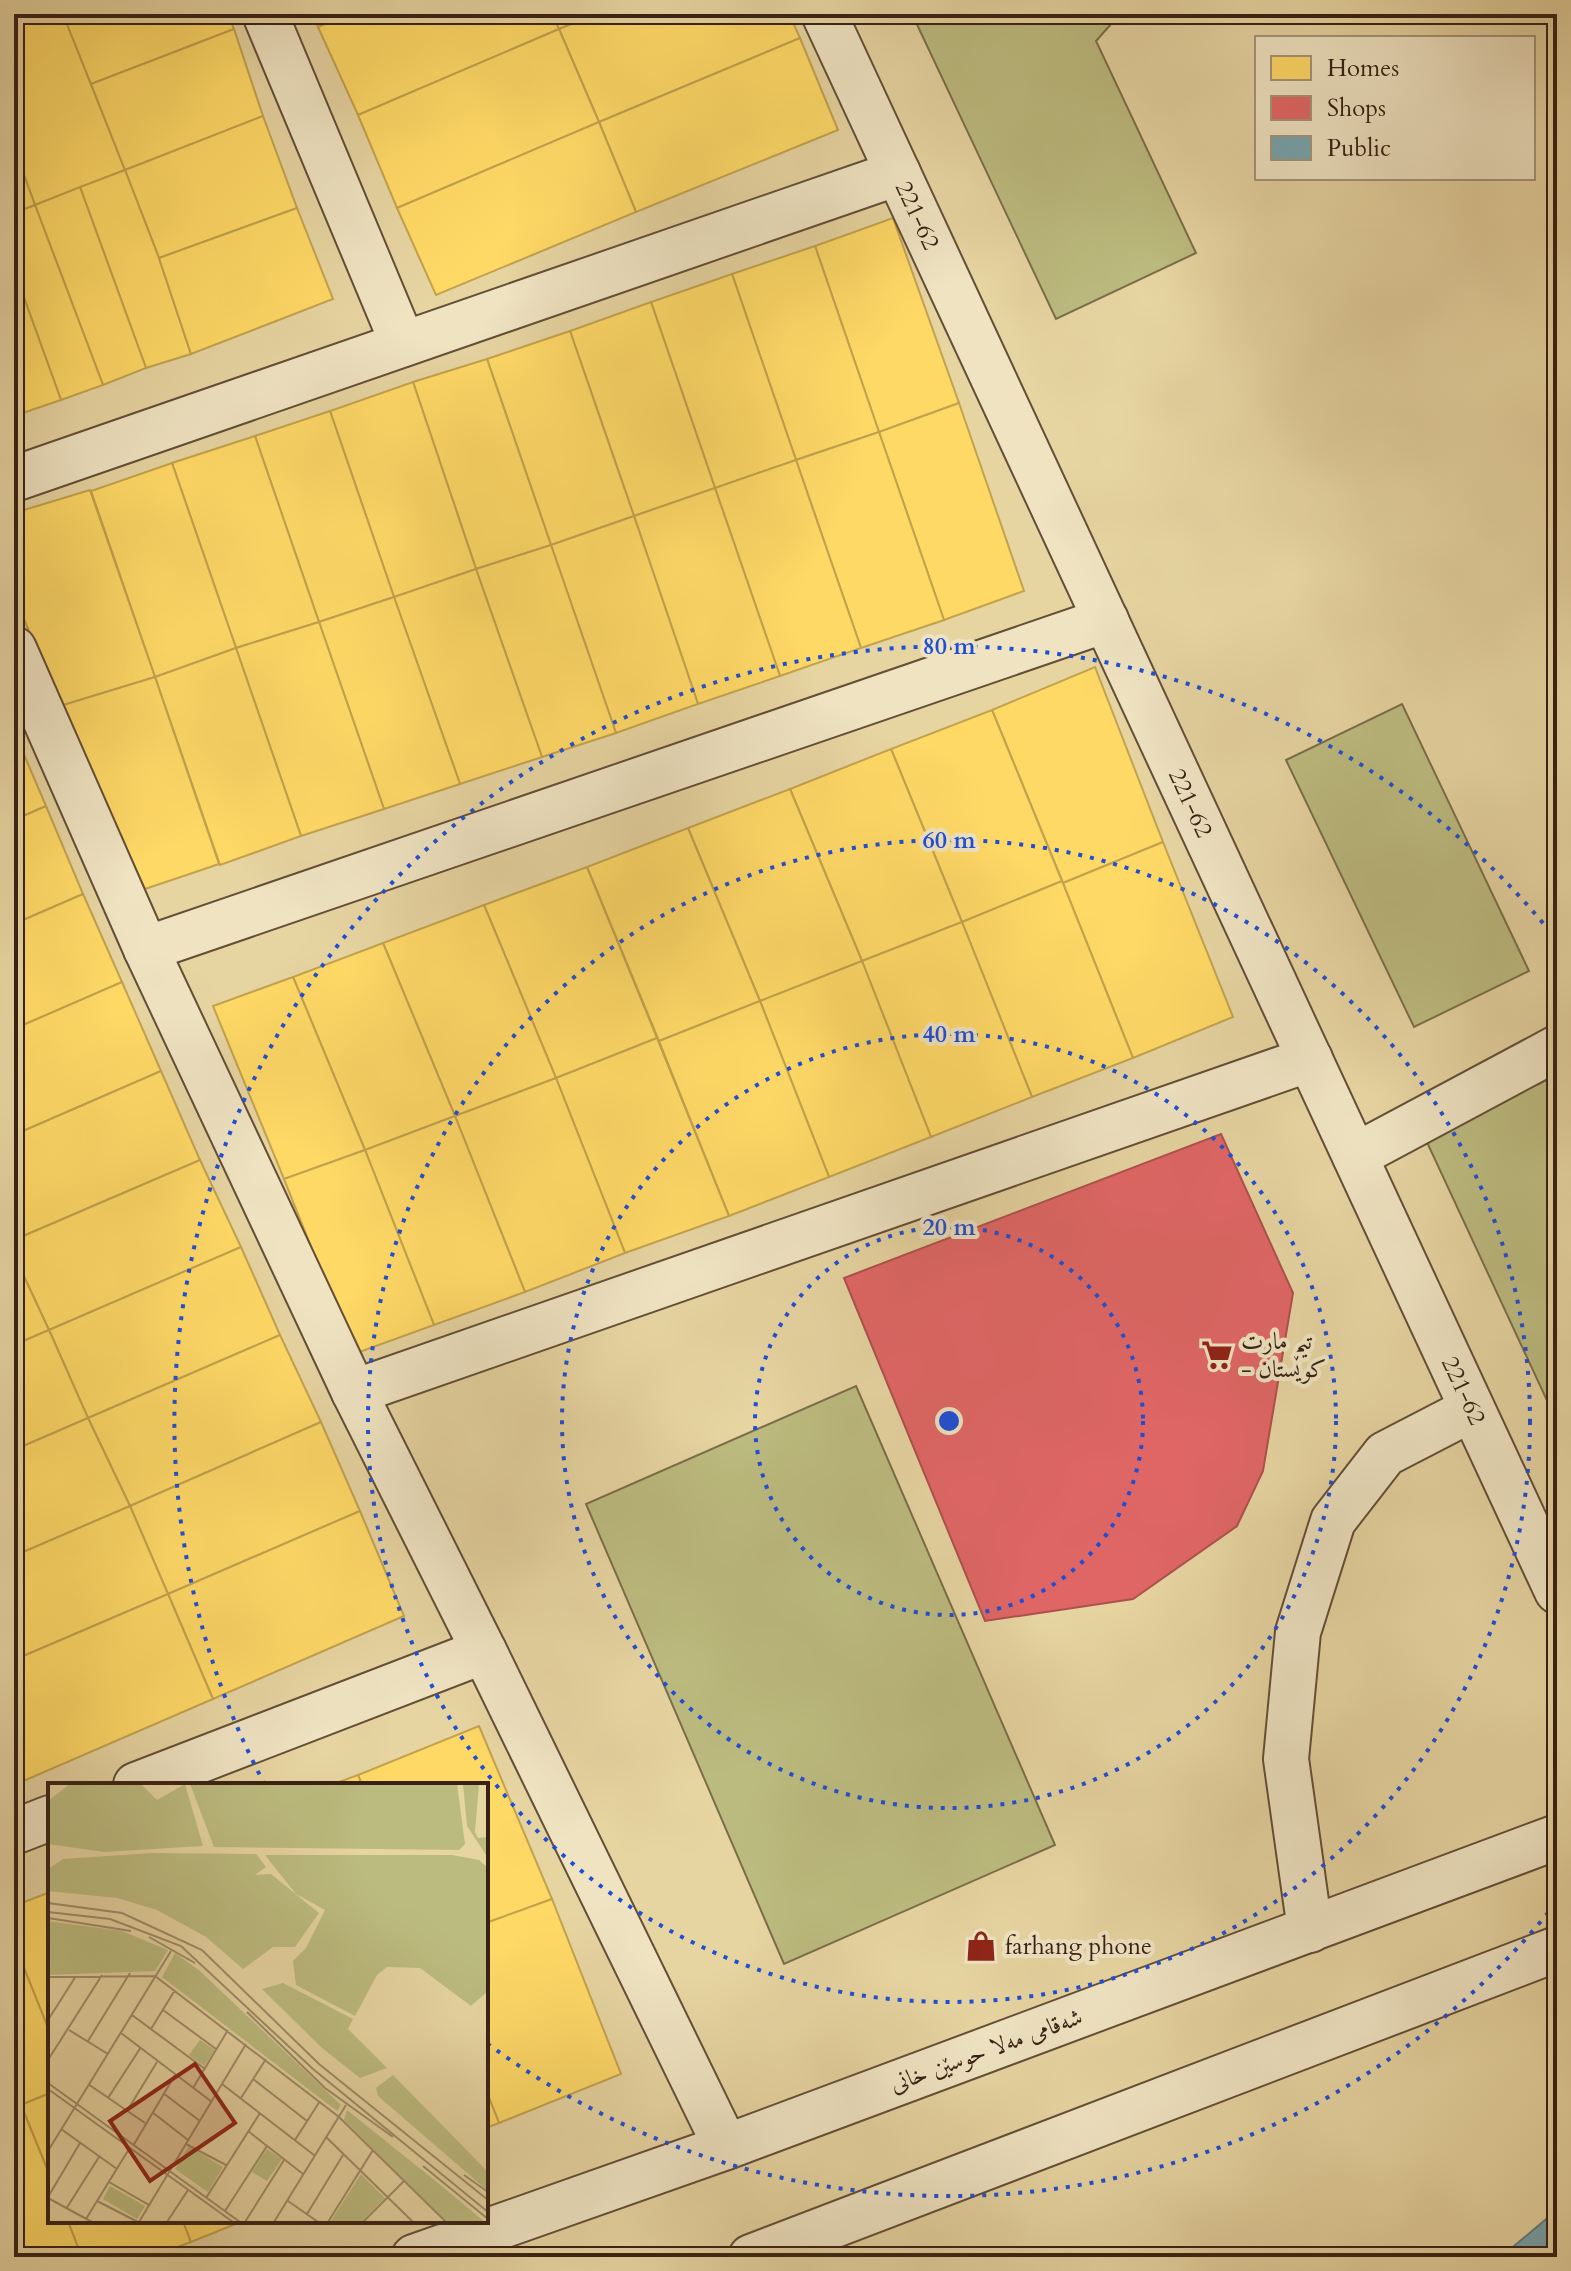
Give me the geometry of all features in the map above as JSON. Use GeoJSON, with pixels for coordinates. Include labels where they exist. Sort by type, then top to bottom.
{"type":"FeatureCollection","features":[{"type":"Feature","properties":{"kind":"street"},"geometry":{"type":"LineString","coordinates":[[265,14],[403,344]]}},
{"type":"Feature","properties":{"kind":"street","name":"221-62"},"geometry":{"type":"LineString","coordinates":[[824,14],[1557,1591]]}},
{"type":"Feature","properties":{"kind":"street"},"geometry":{"type":"LineString","coordinates":[[14,479],[898,173]]}},
{"type":"Feature","properties":{"kind":"street"},"geometry":{"type":"LineString","coordinates":[[146,949],[1106,620]]}},
{"type":"Feature","properties":{"kind":"street"},"geometry":{"type":"LineString","coordinates":[[14,649],[146,949],[354,1392],[726,2147]]}},
{"type":"Feature","properties":{"kind":"street"},"geometry":{"type":"LineString","coordinates":[[1355,1156],[1557,1048]]}},
{"type":"Feature","properties":{"kind":"street"},"geometry":{"type":"LineString","coordinates":[[354,1392],[1310,1059]]}},
{"type":"Feature","properties":{"kind":"street"},"geometry":{"type":"LineString","coordinates":[[1310,1930],[1286,1759],[1298,1632],[1333,1521],[1385,1454],[1472,1409]]}},
{"type":"Feature","properties":{"kind":"street"},"geometry":{"type":"LineString","coordinates":[[141,1783],[484,1651]]}},
{"type":"Feature","properties":{"kind":"street"},"geometry":{"type":"LineString","coordinates":[[14,1832],[48,1819]]}},
{"type":"Feature","properties":{"kind":"street","name":"شەقامی مەلا حوسێن خانی"},"geometry":{"type":"LineString","coordinates":[[414,2257],[726,2147],[1557,1837]]}},
{"type":"Feature","properties":{"kind":"street"},"geometry":{"type":"LineString","coordinates":[[751,2257],[1557,1949]]}},
{"type":"Feature","properties":{"kind":"shaded area"},"geometry":{"type":"Polygon","coordinates":[[[912,14],[1120,14],[1096,41],[1196,253],[1056,319],[912,14]]]}},
{"type":"Feature","properties":{"kind":"shaded area"},"geometry":{"type":"Polygon","coordinates":[[[1402,704],[1529,971],[1414,1027],[1286,760],[1402,704]]]}},
{"type":"Feature","properties":{"kind":"shaded area"},"geometry":{"type":"Polygon","coordinates":[[[1557,1075],[1557,1422],[1425,1138],[1557,1075]]]}},
{"type":"Feature","properties":{"kind":"shaded area"},"geometry":{"type":"Polygon","coordinates":[[[856,1386],[1055,1845],[784,1964],[586,1504],[856,1386]]]}},
{"type":"Feature","properties":{"kind":"building: Homes"},"geometry":{"type":"Polygon","coordinates":[[[14,14],[63,14],[125,170],[35,205],[14,148],[14,14]]]}},
{"type":"Feature","properties":{"kind":"building: Homes"},"geometry":{"type":"Polygon","coordinates":[[[63,14],[228,14],[234,29],[91,84],[63,14]]]}},
{"type":"Feature","properties":{"kind":"building: Homes"},"geometry":{"type":"Polygon","coordinates":[[[312,14],[349,14],[318,27],[312,14]]]}},
{"type":"Feature","properties":{"kind":"building: Homes"},"geometry":{"type":"Polygon","coordinates":[[[349,14],[552,14],[559,29],[358,115],[318,27],[349,14]]]}},
{"type":"Feature","properties":{"kind":"building: Homes"},"geometry":{"type":"Polygon","coordinates":[[[552,14],[596,14],[559,29],[552,14]]]}},
{"type":"Feature","properties":{"kind":"building: Homes"},"geometry":{"type":"Polygon","coordinates":[[[596,14],[789,14],[800,38],[599,122],[559,29],[596,14]]]}},
{"type":"Feature","properties":{"kind":"building: Homes"},"geometry":{"type":"Polygon","coordinates":[[[234,29],[263,116],[125,170],[91,84],[234,29]]]}},
{"type":"Feature","properties":{"kind":"building: Homes"},"geometry":{"type":"Polygon","coordinates":[[[559,29],[599,122],[397,208],[358,115],[559,29]]]}},
{"type":"Feature","properties":{"kind":"building: Homes"},"geometry":{"type":"Polygon","coordinates":[[[800,38],[838,130],[636,212],[599,122],[800,38]]]}},
{"type":"Feature","properties":{"kind":"building: Homes"},"geometry":{"type":"Polygon","coordinates":[[[263,116],[297,208],[159,258],[125,170],[263,116]]]}},
{"type":"Feature","properties":{"kind":"building: Homes"},"geometry":{"type":"Polygon","coordinates":[[[599,122],[636,212],[436,295],[397,208],[599,122]]]}},
{"type":"Feature","properties":{"kind":"building: Homes"},"geometry":{"type":"Polygon","coordinates":[[[14,148],[35,205],[14,213],[14,148]]]}},
{"type":"Feature","properties":{"kind":"building: Homes"},"geometry":{"type":"Polygon","coordinates":[[[125,170],[191,354],[146,368],[80,187],[125,170]]]}},
{"type":"Feature","properties":{"kind":"building: Homes"},"geometry":{"type":"Polygon","coordinates":[[[80,187],[146,368],[103,385],[35,205],[80,187]]]}},
{"type":"Feature","properties":{"kind":"building: Homes"},"geometry":{"type":"Polygon","coordinates":[[[35,205],[103,385],[61,400],[14,270],[14,213],[35,205]]]}},
{"type":"Feature","properties":{"kind":"building: Homes"},"geometry":{"type":"Polygon","coordinates":[[[297,208],[333,299],[191,354],[159,258],[297,208]]]}},
{"type":"Feature","properties":{"kind":"building: Homes"},"geometry":{"type":"Polygon","coordinates":[[[893,218],[959,403],[879,432],[815,246],[893,218]]]}},
{"type":"Feature","properties":{"kind":"building: Homes"},"geometry":{"type":"Polygon","coordinates":[[[815,246],[879,432],[796,460],[732,274],[815,246]]]}},
{"type":"Feature","properties":{"kind":"building: Homes"},"geometry":{"type":"Polygon","coordinates":[[[14,270],[61,400],[14,416],[14,270]]]}},
{"type":"Feature","properties":{"kind":"building: Homes"},"geometry":{"type":"Polygon","coordinates":[[[732,274],[796,460],[715,488],[651,302],[732,274]]]}},
{"type":"Feature","properties":{"kind":"building: Homes"},"geometry":{"type":"Polygon","coordinates":[[[651,302],[715,488],[634,516],[570,331],[651,302]]]}},
{"type":"Feature","properties":{"kind":"building: Homes"},"geometry":{"type":"Polygon","coordinates":[[[570,331],[634,516],[551,545],[487,359],[570,331]]]}},
{"type":"Feature","properties":{"kind":"building: Homes"},"geometry":{"type":"Polygon","coordinates":[[[487,359],[551,545],[476,569],[413,382],[487,359]]]}},
{"type":"Feature","properties":{"kind":"building: Homes"},"geometry":{"type":"Polygon","coordinates":[[[413,382],[476,569],[394,597],[330,411],[413,382]]]}},
{"type":"Feature","properties":{"kind":"building: Homes"},"geometry":{"type":"Polygon","coordinates":[[[959,403],[1024,591],[944,620],[879,432],[959,403]]]}},
{"type":"Feature","properties":{"kind":"building: Homes"},"geometry":{"type":"Polygon","coordinates":[[[330,411],[394,597],[319,622],[255,436],[330,411]]]}},
{"type":"Feature","properties":{"kind":"building: Homes"},"geometry":{"type":"Polygon","coordinates":[[[879,432],[944,620],[861,648],[796,460],[879,432]]]}},
{"type":"Feature","properties":{"kind":"building: Homes"},"geometry":{"type":"Polygon","coordinates":[[[255,436],[319,622],[236,648],[172,463],[255,436]]]}},
{"type":"Feature","properties":{"kind":"building: Homes"},"geometry":{"type":"Polygon","coordinates":[[[796,460],[861,648],[780,676],[715,488],[796,460]]]}},
{"type":"Feature","properties":{"kind":"building: Homes"},"geometry":{"type":"Polygon","coordinates":[[[172,463],[236,648],[155,677],[91,491],[172,463]]]}},
{"type":"Feature","properties":{"kind":"building: Homes"},"geometry":{"type":"Polygon","coordinates":[[[715,488],[780,676],[698,704],[634,516],[715,488]]]}},
{"type":"Feature","properties":{"kind":"building: Homes"},"geometry":{"type":"Polygon","coordinates":[[[90,490],[155,677],[60,706],[14,595],[14,513],[90,490]]]}},
{"type":"Feature","properties":{"kind":"building: Homes"},"geometry":{"type":"Polygon","coordinates":[[[634,516],[698,704],[616,733],[551,545],[634,516]]]}},
{"type":"Feature","properties":{"kind":"building: Homes"},"geometry":{"type":"Polygon","coordinates":[[[551,545],[616,733],[542,757],[476,569],[551,545]]]}},
{"type":"Feature","properties":{"kind":"building: Homes"},"geometry":{"type":"Polygon","coordinates":[[[476,569],[542,757],[460,784],[394,597],[476,569]]]}},
{"type":"Feature","properties":{"kind":"building: Homes"},"geometry":{"type":"Polygon","coordinates":[[[394,597],[460,784],[384,809],[319,622],[394,597]]]}},
{"type":"Feature","properties":{"kind":"building: Homes"},"geometry":{"type":"Polygon","coordinates":[[[319,622],[384,809],[301,836],[236,648],[319,622]]]}},
{"type":"Feature","properties":{"kind":"building: Homes"},"geometry":{"type":"Polygon","coordinates":[[[236,648],[301,836],[220,865],[155,677],[236,648]]]}},
{"type":"Feature","properties":{"kind":"building: Homes"},"geometry":{"type":"Polygon","coordinates":[[[1095,667],[1163,842],[1063,883],[992,710],[1095,667]]]}},
{"type":"Feature","properties":{"kind":"building: Homes"},"geometry":{"type":"Polygon","coordinates":[[[155,677],[219,864],[145,889],[60,706],[155,677]]]}},
{"type":"Feature","properties":{"kind":"building: Homes"},"geometry":{"type":"Polygon","coordinates":[[[992,710],[1062,881],[962,922],[891,749],[992,710]]]}},
{"type":"Feature","properties":{"kind":"building: Homes"},"geometry":{"type":"Polygon","coordinates":[[[14,731],[46,806],[14,820],[14,731]]]}},
{"type":"Feature","properties":{"kind":"building: Homes"},"geometry":{"type":"Polygon","coordinates":[[[891,749],[962,922],[862,961],[790,789],[891,749]]]}},
{"type":"Feature","properties":{"kind":"building: Homes"},"geometry":{"type":"Polygon","coordinates":[[[790,789],[862,961],[760,1001],[688,828],[790,789]]]}},
{"type":"Feature","properties":{"kind":"building: Homes"},"geometry":{"type":"Polygon","coordinates":[[[46,806],[83,894],[14,924],[14,820],[46,806]]]}},
{"type":"Feature","properties":{"kind":"building: Homes"},"geometry":{"type":"Polygon","coordinates":[[[688,828],[760,1001],[659,1041],[587,867],[688,828]]]}},
{"type":"Feature","properties":{"kind":"building: Homes"},"geometry":{"type":"Polygon","coordinates":[[[1163,842],[1233,1017],[1133,1058],[1063,883],[1163,842]]]}},
{"type":"Feature","properties":{"kind":"building: Homes"},"geometry":{"type":"Polygon","coordinates":[[[587,867],[657,1038],[556,1078],[484,905],[587,867]]]}},
{"type":"Feature","properties":{"kind":"building: Homes"},"geometry":{"type":"Polygon","coordinates":[[[1062,881],[1133,1058],[1032,1097],[962,922],[1062,881]]]}},
{"type":"Feature","properties":{"kind":"building: Homes"},"geometry":{"type":"Polygon","coordinates":[[[83,894],[122,982],[14,1029],[14,924],[83,894]]]}},
{"type":"Feature","properties":{"kind":"building: Homes"},"geometry":{"type":"Polygon","coordinates":[[[484,905],[556,1078],[455,1116],[383,943],[484,905]]]}},
{"type":"Feature","properties":{"kind":"building: Homes"},"geometry":{"type":"Polygon","coordinates":[[[962,922],[1032,1097],[931,1137],[862,961],[962,922]]]}},
{"type":"Feature","properties":{"kind":"building: Homes"},"geometry":{"type":"Polygon","coordinates":[[[383,943],[455,1116],[365,1150],[293,977],[383,943]]]}},
{"type":"Feature","properties":{"kind":"building: Homes"},"geometry":{"type":"Polygon","coordinates":[[[862,961],[931,1137],[829,1177],[760,1001],[862,961]]]}},
{"type":"Feature","properties":{"kind":"building: Homes"},"geometry":{"type":"Polygon","coordinates":[[[293,977],[365,1150],[284,1179],[213,1006],[293,977]]]}},
{"type":"Feature","properties":{"kind":"building: Homes"},"geometry":{"type":"Polygon","coordinates":[[[122,982],[161,1071],[14,1135],[14,1029],[122,982]]]}},
{"type":"Feature","properties":{"kind":"building: Homes"},"geometry":{"type":"Polygon","coordinates":[[[760,1001],[829,1177],[729,1216],[659,1041],[760,1001]]]}},
{"type":"Feature","properties":{"kind":"building: Homes"},"geometry":{"type":"Polygon","coordinates":[[[657,1038],[729,1216],[625,1253],[556,1078],[657,1038]]]}},
{"type":"Feature","properties":{"kind":"building: Homes"},"geometry":{"type":"Polygon","coordinates":[[[161,1071],[200,1160],[14,1240],[14,1135],[161,1071]]]}},
{"type":"Feature","properties":{"kind":"building: Homes"},"geometry":{"type":"Polygon","coordinates":[[[556,1078],[625,1253],[525,1292],[455,1116],[556,1078]]]}},
{"type":"Feature","properties":{"kind":"building: Homes"},"geometry":{"type":"Polygon","coordinates":[[[455,1116],[525,1292],[434,1325],[365,1150],[455,1116]]]}},
{"type":"Feature","properties":{"kind":"building: Homes"},"geometry":{"type":"Polygon","coordinates":[[[365,1150],[434,1325],[354,1354],[284,1179],[365,1150]]]}},
{"type":"Feature","properties":{"kind":"building: Homes"},"geometry":{"type":"Polygon","coordinates":[[[200,1160],[241,1247],[49,1330],[14,1255],[14,1240],[200,1160]]]}},
{"type":"Feature","properties":{"kind":"building: Homes"},"geometry":{"type":"Polygon","coordinates":[[[241,1247],[280,1335],[88,1418],[49,1330],[241,1247]]]}},
{"type":"Feature","properties":{"kind":"building: Homes"},"geometry":{"type":"Polygon","coordinates":[[[14,1255],[49,1330],[14,1345],[14,1255]]]}},
{"type":"Feature","properties":{"kind":"building: Homes"},"geometry":{"type":"Polygon","coordinates":[[[49,1330],[88,1418],[14,1450],[14,1345],[49,1330]]]}},
{"type":"Feature","properties":{"kind":"building: Homes"},"geometry":{"type":"Polygon","coordinates":[[[280,1335],[321,1422],[130,1506],[88,1418],[280,1335]]]}},
{"type":"Feature","properties":{"kind":"building: Homes"},"geometry":{"type":"Polygon","coordinates":[[[88,1418],[130,1506],[14,1556],[14,1450],[88,1418]]]}},
{"type":"Feature","properties":{"kind":"building: Homes"},"geometry":{"type":"Polygon","coordinates":[[[321,1422],[360,1511],[168,1594],[130,1506],[321,1422]]]}},
{"type":"Feature","properties":{"kind":"building: Homes"},"geometry":{"type":"Polygon","coordinates":[[[130,1506],[168,1594],[14,1660],[14,1556],[130,1506]]]}},
{"type":"Feature","properties":{"kind":"building: Homes"},"geometry":{"type":"Polygon","coordinates":[[[360,1511],[404,1616],[213,1699],[168,1594],[360,1511]]]}},
{"type":"Feature","properties":{"kind":"building: Homes"},"geometry":{"type":"Polygon","coordinates":[[[168,1594],[213,1699],[21,1782],[14,1765],[14,1660],[168,1594]]]}},
{"type":"Feature","properties":{"kind":"building: Homes"},"geometry":{"type":"Polygon","coordinates":[[[479,1726],[552,1899],[488,1922],[488,1783],[361,1783],[358,1775],[479,1726]]]}},
{"type":"Feature","properties":{"kind":"building: Homes"},"geometry":{"type":"Polygon","coordinates":[[[358,1775],[361,1783],[336,1783],[358,1775]]]}},
{"type":"Feature","properties":{"kind":"building: Homes"},"geometry":{"type":"Polygon","coordinates":[[[48,1893],[48,2028],[14,1943],[14,1906],[48,1893]]]}},
{"type":"Feature","properties":{"kind":"building: Homes"},"geometry":{"type":"Polygon","coordinates":[[[552,1899],[621,2074],[499,2123],[488,2095],[488,1922],[552,1899]]]}},
{"type":"Feature","properties":{"kind":"building: Homes"},"geometry":{"type":"Polygon","coordinates":[[[14,1943],[48,2028],[48,2094],[21,2105],[14,2086],[14,1943]]]}},
{"type":"Feature","properties":{"kind":"building: Homes"},"geometry":{"type":"Polygon","coordinates":[[[48,2094],[48,2171],[21,2105],[48,2094]]]}},
{"type":"Feature","properties":{"kind":"building: Homes"},"geometry":{"type":"Polygon","coordinates":[[[488,2095],[499,2123],[488,2127],[488,2095]]]}},
{"type":"Feature","properties":{"kind":"building: Homes"},"geometry":{"type":"Polygon","coordinates":[[[21,2105],[48,2171],[48,2223],[69,2223],[82,2257],[14,2257],[14,2108],[21,2105]]]}},
{"type":"Feature","properties":{"kind":"building: Homes"},"geometry":{"type":"Polygon","coordinates":[[[69,2223],[184,2223],[191,2242],[151,2257],[82,2257],[69,2223]]]}},
{"type":"Feature","properties":{"kind":"building: Homes"},"geometry":{"type":"Polygon","coordinates":[[[184,2223],[238,2223],[191,2242],[184,2223]]]}},
{"type":"Feature","properties":{"kind":"building: Shops"},"geometry":{"type":"Polygon","coordinates":[[[1221,1134],[1293,1293],[1263,1471],[1237,1526],[1133,1599],[985,1621],[844,1278],[1221,1134]]]}},
{"type":"Feature","properties":{"kind":"building: Public"},"geometry":{"type":"Polygon","coordinates":[[[1557,2210],[1557,2257],[1501,2257],[1557,2210]]]}},
{"type":"Feature","properties":{"kind":"place","name":"تیم مارت - کوێستان"},"geometry":{"type":"Point","coordinates":[1217,1355]}},
{"type":"Feature","properties":{"kind":"place","name":"farhang phone"},"geometry":{"type":"Point","coordinates":[981,1946]}}]}
